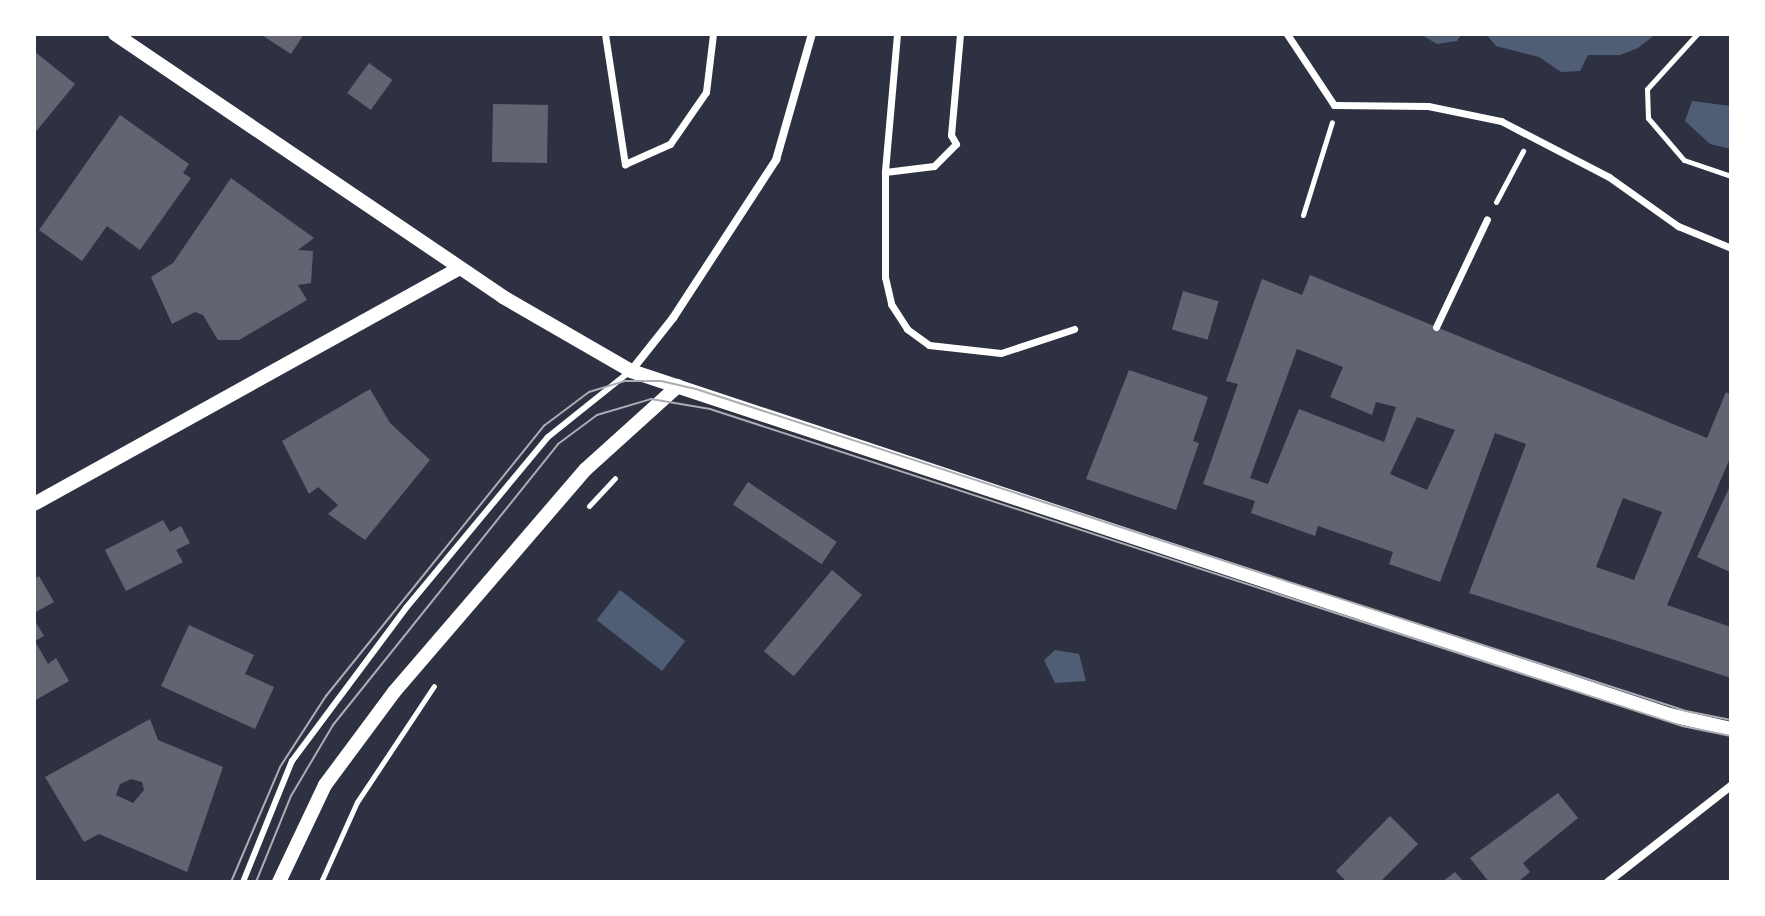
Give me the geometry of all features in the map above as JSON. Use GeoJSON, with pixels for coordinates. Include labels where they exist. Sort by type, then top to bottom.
{"type":"FeatureCollection","features":[{"type":"Feature","properties":{"kind":"street"},"geometry":{"type":"LineString","coordinates":[[115,34],[460,268],[631,371],[1670,715],[1731,729]]}},
{"type":"Feature","properties":{"kind":"street"},"geometry":{"type":"LineString","coordinates":[[605,34],[625,164],[670,144],[706,92],[713,34]]}},
{"type":"Feature","properties":{"kind":"street"},"geometry":{"type":"LineString","coordinates":[[631,371],[673,318],[776,160],[812,34]]}},
{"type":"Feature","properties":{"kind":"street"},"geometry":{"type":"LineString","coordinates":[[897,34],[885,172],[885,277],[891,304],[907,329],[929,345],[976,353],[1001,353],[1074,329]]}},
{"type":"Feature","properties":{"kind":"street"},"geometry":{"type":"LineString","coordinates":[[885,172],[934,166],[956,144],[951,135],[960,34]]}},
{"type":"Feature","properties":{"kind":"street"},"geometry":{"type":"LineString","coordinates":[[1287,34],[1334,105],[1460,110],[1531,136],[1609,177],[1678,226],[1731,248]]}},
{"type":"Feature","properties":{"kind":"street"},"geometry":{"type":"LineString","coordinates":[[1436,327],[1487,219]]}},
{"type":"Feature","properties":{"kind":"street"},"geometry":{"type":"LineString","coordinates":[[34,504],[460,268]]}},
{"type":"Feature","properties":{"kind":"street"},"geometry":{"type":"LineString","coordinates":[[279,882],[325,785],[384,704],[586,469],[678,386]]}},
{"type":"Feature","properties":{"kind":"street"},"geometry":{"type":"LineString","coordinates":[[1608,882],[1731,786]]}},
{"type":"Feature","properties":{"kind":"lane"},"geometry":{"type":"LineString","coordinates":[[243,882],[292,761],[406,608],[548,437],[631,371]]}},
{"type":"Feature","properties":{"kind":"path"},"geometry":{"type":"LineString","coordinates":[[1697,34],[1647,89],[1648,118],[1684,160],[1731,176]]}},
{"type":"Feature","properties":{"kind":"path"},"geometry":{"type":"LineString","coordinates":[[1303,215],[1322,163],[1334,105]]}},
{"type":"Feature","properties":{"kind":"path"},"geometry":{"type":"LineString","coordinates":[[1487,219],[1531,136]]}},
{"type":"Feature","properties":{"kind":"path"},"geometry":{"type":"LineString","coordinates":[[578,517],[621,471]]}},
{"type":"Feature","properties":{"kind":"path"},"geometry":{"type":"LineString","coordinates":[[321,882],[357,802],[435,684]]}},
{"type":"Feature","properties":{"kind":"water"},"geometry":{"type":"Polygon","coordinates":[[[1420,34],[1462,34],[1457,41],[1437,44],[1420,34]]]}},
{"type":"Feature","properties":{"kind":"water"},"geometry":{"type":"Polygon","coordinates":[[[1486,34],[1656,34],[1638,48],[1620,55],[1588,55],[1580,71],[1561,72],[1539,57],[1496,46],[1486,34]]]}},
{"type":"Feature","properties":{"kind":"water"},"geometry":{"type":"Polygon","coordinates":[[[1692,101],[1731,106],[1731,149],[1710,144],[1685,121],[1692,101]]]}},
{"type":"Feature","properties":{"kind":"water"},"geometry":{"type":"Polygon","coordinates":[[[620,590],[685,641],[662,671],[597,620],[620,590]]]}},
{"type":"Feature","properties":{"kind":"water"},"geometry":{"type":"Polygon","coordinates":[[[1055,650],[1079,654],[1086,681],[1055,683],[1044,660],[1055,650]]]}},
{"type":"Feature","properties":{"kind":"building"},"geometry":{"type":"Polygon","coordinates":[[[260,34],[304,34],[291,54],[260,34]]]}},
{"type":"Feature","properties":{"kind":"building"},"geometry":{"type":"Polygon","coordinates":[[[34,51],[75,84],[34,134],[34,51]]]}},
{"type":"Feature","properties":{"kind":"building"},"geometry":{"type":"Polygon","coordinates":[[[369,63],[392,80],[371,110],[347,93],[369,63]]]}},
{"type":"Feature","properties":{"kind":"building"},"geometry":{"type":"Polygon","coordinates":[[[493,104],[548,105],[547,163],[492,162],[493,104]]]}},
{"type":"Feature","properties":{"kind":"building"},"geometry":{"type":"Polygon","coordinates":[[[120,115],[189,164],[183,173],[191,178],[140,250],[107,226],[82,261],[39,230],[120,115]]]}},
{"type":"Feature","properties":{"kind":"building"},"geometry":{"type":"Polygon","coordinates":[[[231,178],[314,238],[298,250],[313,251],[311,283],[298,285],[307,300],[239,340],[218,340],[203,315],[195,312],[172,324],[151,277],[173,263],[231,178]]]}},
{"type":"Feature","properties":{"kind":"building"},"geometry":{"type":"Polygon","coordinates":[[[1310,275],[1707,438],[1726,392],[1731,395],[1731,456],[1667,605],[1731,627],[1731,678],[1469,593],[1526,444],[1495,433],[1440,582],[1389,564],[1393,552],[1318,526],[1315,536],[1251,513],[1255,501],[1203,484],[1238,384],[1226,381],[1262,279],[1302,295],[1310,275]],[[1297,349],[1250,478],[1268,484],[1299,409],[1384,442],[1396,407],[1376,402],[1372,415],[1330,397],[1343,367],[1297,349]],[[1417,417],[1390,474],[1427,490],[1455,430],[1417,417]],[[1623,498],[1596,567],[1634,580],[1662,512],[1623,498]]]}},
{"type":"Feature","properties":{"kind":"building"},"geometry":{"type":"Polygon","coordinates":[[[1183,291],[1219,301],[1208,340],[1172,329],[1183,291]]]}},
{"type":"Feature","properties":{"kind":"building"},"geometry":{"type":"Polygon","coordinates":[[[1129,370],[1208,397],[1193,441],[1199,443],[1176,510],[1086,479],[1129,370]]]}},
{"type":"Feature","properties":{"kind":"building"},"geometry":{"type":"Polygon","coordinates":[[[370,389],[390,423],[430,460],[365,540],[328,514],[338,505],[318,487],[309,494],[282,441],[370,389]]]}},
{"type":"Feature","properties":{"kind":"building"},"geometry":{"type":"Polygon","coordinates":[[[748,482],[837,542],[822,564],[733,504],[748,482]]]}},
{"type":"Feature","properties":{"kind":"building"},"geometry":{"type":"Polygon","coordinates":[[[1731,484],[1731,569],[1730,572],[1697,557],[1731,484]]]}},
{"type":"Feature","properties":{"kind":"building"},"geometry":{"type":"Polygon","coordinates":[[[163,520],[170,532],[181,526],[190,543],[176,550],[183,562],[126,591],[105,550],[163,520]]]}},
{"type":"Feature","properties":{"kind":"building"},"geometry":{"type":"Polygon","coordinates":[[[832,570],[862,595],[794,676],[764,651],[832,570]]]}},
{"type":"Feature","properties":{"kind":"building"},"geometry":{"type":"Polygon","coordinates":[[[39,576],[54,602],[34,613],[34,579],[39,576]]]}},
{"type":"Feature","properties":{"kind":"building"},"geometry":{"type":"Polygon","coordinates":[[[34,619],[44,636],[35,641],[48,664],[56,658],[69,681],[34,701],[34,619]]]}},
{"type":"Feature","properties":{"kind":"building"},"geometry":{"type":"Polygon","coordinates":[[[189,625],[254,655],[245,674],[274,687],[255,729],[161,686],[189,625]]]}},
{"type":"Feature","properties":{"kind":"building"},"geometry":{"type":"Polygon","coordinates":[[[150,719],[158,740],[223,767],[187,872],[99,834],[84,842],[45,777],[150,719]],[[131,779],[120,784],[116,795],[133,803],[144,790],[142,782],[131,779]]]}},
{"type":"Feature","properties":{"kind":"building"},"geometry":{"type":"Polygon","coordinates":[[[1558,793],[1578,818],[1523,863],[1530,872],[1518,882],[1489,882],[1470,858],[1558,793]]]}},
{"type":"Feature","properties":{"kind":"building"},"geometry":{"type":"Polygon","coordinates":[[[1390,816],[1418,844],[1380,882],[1347,882],[1336,871],[1390,816]]]}},
{"type":"Feature","properties":{"kind":"building"},"geometry":{"type":"Polygon","coordinates":[[[1455,872],[1464,882],[1442,882],[1455,872]]]}},
{"type":"Feature","properties":{"kind":"tram line"},"geometry":{"type":"LineString","coordinates":[[231,882],[280,767],[326,696],[545,425],[589,392],[625,381],[661,381],[696,389],[1686,711],[1731,720]]}},
{"type":"Feature","properties":{"kind":"tram line"},"geometry":{"type":"LineString","coordinates":[[256,882],[291,796],[333,725],[558,444],[597,415],[651,399],[710,409],[1682,726],[1731,736]]}}]}
